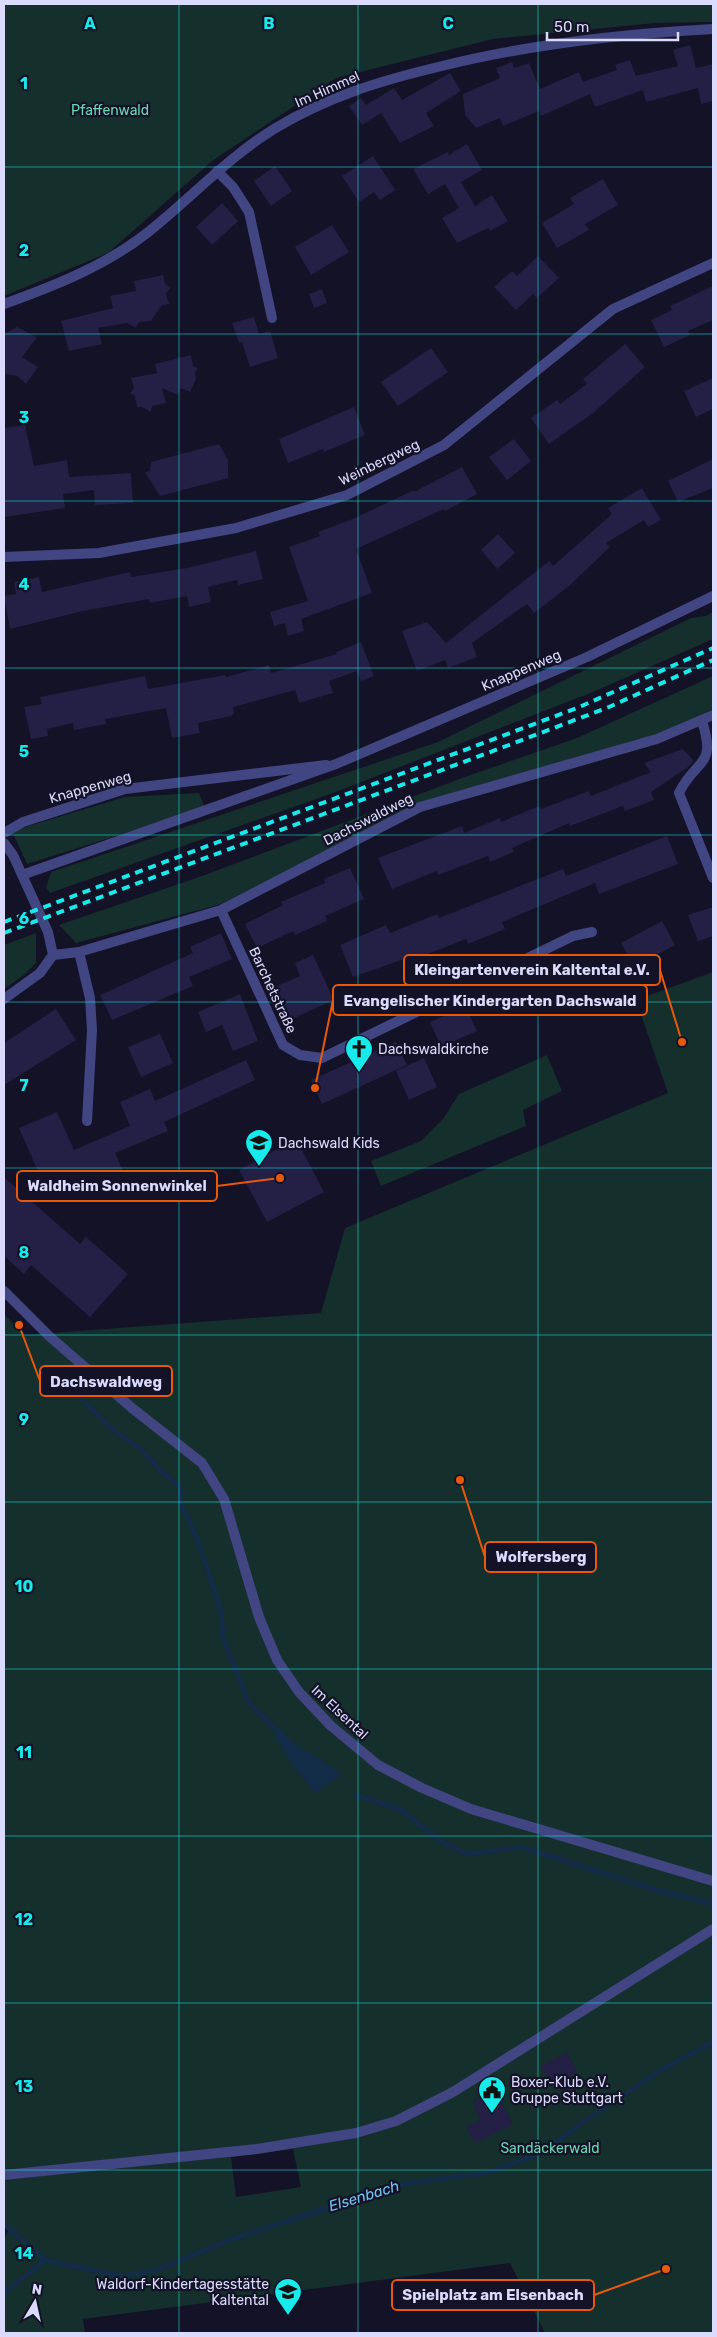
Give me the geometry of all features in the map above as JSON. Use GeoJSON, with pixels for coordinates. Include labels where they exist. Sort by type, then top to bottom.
{"type":"FeatureCollection","features":[{"type":"Feature","properties":{"kind":"street","name":"Im Himmel"},"geometry":{"type":"LineString","coordinates":[[4,304],[97,266],[147,233],[217,171],[275,129],[350,90],[473,58],[545,44],[713,29]]}},
{"type":"Feature","properties":{"kind":"street"},"geometry":{"type":"LineString","coordinates":[[217,171],[233,187],[249,212],[272,318]]}},
{"type":"Feature","properties":{"kind":"street","name":"Weinbergweg"},"geometry":{"type":"LineString","coordinates":[[4,558],[100,553],[236,528],[347,495],[444,446],[613,309],[713,263]]}},
{"type":"Feature","properties":{"kind":"street","name":"Knappenweg"},"geometry":{"type":"LineString","coordinates":[[22,875],[336,764],[587,657],[713,596]]}},
{"type":"Feature","properties":{"kind":"street","name":"Dachswaldweg"},"geometry":{"type":"LineString","coordinates":[[53,955],[79,952],[221,910],[420,807],[657,739],[713,715]]}},
{"type":"Feature","properties":{"kind":"street"},"geometry":{"type":"LineString","coordinates":[[702,721],[709,741],[707,755],[685,781],[680,793],[713,878]]}},
{"type":"Feature","properties":{"kind":"street","name":"Knappenweg"},"geometry":{"type":"LineString","coordinates":[[4,832],[23,822],[125,789],[336,764]]}},
{"type":"Feature","properties":{"kind":"street"},"geometry":{"type":"LineString","coordinates":[[4,843],[8,857],[22,875],[48,932],[53,955],[40,973],[4,999]]}},
{"type":"Feature","properties":{"kind":"street","name":"Barchetstraße"},"geometry":{"type":"LineString","coordinates":[[221,910],[283,1044],[300,1055],[322,1058],[573,936],[592,932]]}},
{"type":"Feature","properties":{"kind":"street"},"geometry":{"type":"LineString","coordinates":[[79,952],[90,998],[92,1030],[87,1121]]}},
{"type":"Feature","properties":{"kind":"street","name":"Im Elsental"},"geometry":{"type":"LineString","coordinates":[[4,1290],[49,1336],[202,1463],[213,1478],[224,1499],[259,1617],[278,1660],[299,1692],[331,1726],[378,1765],[422,1788],[471,1809],[713,1881]]}},
{"type":"Feature","properties":{"kind":"street"},"geometry":{"type":"LineString","coordinates":[[4,2175],[257,2149],[356,2133],[396,2121],[453,2092],[713,1929]]}},
{"type":"Feature","properties":{"kind":"green space","name":"Pfaffenwald"},"geometry":{"type":"Polygon","coordinates":[[[4,4],[713,4],[713,22],[655,23],[493,39],[336,78],[212,161],[108,253],[4,296],[4,4]]]}},
{"type":"Feature","properties":{"kind":"green space"},"geometry":{"type":"Polygon","coordinates":[[[713,612],[713,639],[593,692],[333,793],[50,893],[46,887],[51,872],[438,742],[691,618],[706,616],[713,612]]]}},
{"type":"Feature","properties":{"kind":"green space"},"geometry":{"type":"Polygon","coordinates":[[[713,676],[713,709],[668,731],[420,806],[221,904],[76,943],[59,925],[202,876],[462,778],[577,738],[713,676]]]}},
{"type":"Feature","properties":{"kind":"green space"},"geometry":{"type":"Polygon","coordinates":[[[199,793],[205,808],[27,864],[12,831],[125,797],[199,793]]]}},
{"type":"Feature","properties":{"kind":"green space"},"geometry":{"type":"Polygon","coordinates":[[[36,933],[36,963],[24,975],[4,989],[4,945],[36,933]]]}},
{"type":"Feature","properties":{"kind":"green space","name":"Sandäckerwald"},"geometry":{"type":"Polygon","coordinates":[[[713,972],[713,2333],[545,2333],[510,2263],[83,2319],[85,2333],[4,2333],[4,2238],[9,2230],[4,2224],[4,1314],[25,1335],[321,1313],[345,1228],[668,1093],[636,1000],[713,972]],[[293,2149],[231,2157],[236,2197],[301,2187],[293,2149]]]}},
{"type":"Feature","properties":{"kind":"green space"},"geometry":{"type":"Polygon","coordinates":[[[547,1055],[562,1091],[523,1110],[526,1126],[381,1186],[371,1161],[421,1141],[443,1119],[459,1094],[547,1055]]]}},
{"type":"Feature","properties":{"kind":"water"},"geometry":{"type":"Polygon","coordinates":[[[279,1731],[342,1774],[316,1793],[283,1750],[274,1734],[279,1731]]]}},
{"type":"Feature","properties":{"kind":"building"},"geometry":{"type":"Polygon","coordinates":[[[690,45],[696,68],[713,64],[713,101],[701,104],[698,88],[646,102],[643,90],[595,107],[590,94],[541,116],[539,111],[503,126],[500,118],[476,128],[465,115],[463,94],[500,78],[496,68],[512,62],[514,68],[529,63],[540,89],[579,72],[583,82],[617,70],[615,65],[630,60],[636,76],[678,66],[673,50],[690,45]]]}},
{"type":"Feature","properties":{"kind":"building"},"geometry":{"type":"Polygon","coordinates":[[[450,73],[461,91],[426,113],[434,126],[400,143],[381,113],[362,125],[349,106],[361,98],[366,105],[394,88],[402,100],[450,73]]]}},
{"type":"Feature","properties":{"kind":"building"},"geometry":{"type":"Polygon","coordinates":[[[467,144],[482,170],[461,182],[475,206],[492,195],[508,221],[490,231],[488,228],[457,243],[442,218],[459,208],[445,184],[428,194],[413,169],[448,152],[449,155],[467,144]]]}},
{"type":"Feature","properties":{"kind":"building"},"geometry":{"type":"Polygon","coordinates":[[[373,156],[395,190],[380,200],[374,192],[359,202],[342,176],[373,156]]]}},
{"type":"Feature","properties":{"kind":"building"},"geometry":{"type":"Polygon","coordinates":[[[275,166],[292,191],[271,206],[254,181],[275,166]]]}},
{"type":"Feature","properties":{"kind":"building"},"geometry":{"type":"Polygon","coordinates":[[[603,179],[618,205],[585,224],[589,230],[557,248],[542,223],[574,204],[570,198],[603,179]]]}},
{"type":"Feature","properties":{"kind":"building"},"geometry":{"type":"Polygon","coordinates":[[[222,203],[238,221],[212,245],[196,227],[222,203]]]}},
{"type":"Feature","properties":{"kind":"building"},"geometry":{"type":"Polygon","coordinates":[[[332,225],[349,252],[311,275],[295,247],[332,225]]]}},
{"type":"Feature","properties":{"kind":"building"},"geometry":{"type":"Polygon","coordinates":[[[538,256],[559,278],[537,298],[533,294],[516,310],[494,287],[512,271],[517,276],[538,256]]]}},
{"type":"Feature","properties":{"kind":"building"},"geometry":{"type":"Polygon","coordinates":[[[163,275],[165,284],[170,288],[166,294],[169,304],[162,305],[151,321],[139,322],[136,328],[127,323],[98,328],[102,344],[69,351],[61,321],[113,308],[110,296],[136,291],[134,281],[163,275]]]}},
{"type":"Feature","properties":{"kind":"building"},"geometry":{"type":"Polygon","coordinates":[[[713,286],[713,320],[688,331],[690,335],[664,347],[651,320],[672,310],[670,306],[713,286]]]}},
{"type":"Feature","properties":{"kind":"building"},"geometry":{"type":"Polygon","coordinates":[[[322,289],[327,303],[314,308],[309,294],[322,289]]]}},
{"type":"Feature","properties":{"kind":"building"},"geometry":{"type":"Polygon","coordinates":[[[254,317],[259,334],[270,331],[278,358],[250,367],[242,342],[239,343],[232,323],[254,317]]]}},
{"type":"Feature","properties":{"kind":"building"},"geometry":{"type":"Polygon","coordinates":[[[17,327],[37,337],[22,357],[38,367],[26,384],[17,376],[4,374],[4,334],[17,327]]]}},
{"type":"Feature","properties":{"kind":"building"},"geometry":{"type":"Polygon","coordinates":[[[625,344],[645,367],[593,413],[549,444],[531,418],[557,400],[560,404],[587,384],[583,379],[625,344]]]}},
{"type":"Feature","properties":{"kind":"building"},"geometry":{"type":"Polygon","coordinates":[[[431,348],[448,372],[398,406],[381,382],[431,348]]]}},
{"type":"Feature","properties":{"kind":"building"},"geometry":{"type":"Polygon","coordinates":[[[191,355],[193,366],[198,368],[195,373],[196,379],[190,392],[181,388],[178,395],[162,388],[166,403],[152,406],[151,412],[142,407],[137,407],[135,396],[130,393],[134,388],[131,378],[157,373],[155,364],[191,355]]]}},
{"type":"Feature","properties":{"kind":"building"},"geometry":{"type":"Polygon","coordinates":[[[713,378],[713,409],[696,417],[684,391],[713,378]]]}},
{"type":"Feature","properties":{"kind":"building"},"geometry":{"type":"Polygon","coordinates":[[[354,407],[365,435],[324,452],[323,449],[288,463],[279,439],[354,407]]]}},
{"type":"Feature","properties":{"kind":"building"},"geometry":{"type":"Polygon","coordinates":[[[25,425],[34,466],[67,460],[69,477],[131,473],[133,503],[95,505],[94,490],[63,494],[65,508],[5,517],[4,428],[25,425]]]}},
{"type":"Feature","properties":{"kind":"building"},"geometry":{"type":"Polygon","coordinates":[[[514,439],[531,461],[507,480],[489,457],[514,439]]]}},
{"type":"Feature","properties":{"kind":"building"},"geometry":{"type":"Polygon","coordinates":[[[219,444],[228,460],[228,478],[160,496],[145,472],[150,471],[151,462],[219,444]]]}},
{"type":"Feature","properties":{"kind":"building"},"geometry":{"type":"Polygon","coordinates":[[[713,459],[713,488],[678,502],[668,481],[713,459]]]}},
{"type":"Feature","properties":{"kind":"building"},"geometry":{"type":"Polygon","coordinates":[[[462,467],[477,494],[445,511],[444,509],[356,549],[372,593],[301,619],[304,631],[288,636],[285,623],[274,626],[270,612],[308,601],[289,547],[320,536],[318,532],[355,518],[414,490],[414,492],[462,467]]]}},
{"type":"Feature","properties":{"kind":"building"},"geometry":{"type":"Polygon","coordinates":[[[642,488],[661,520],[648,527],[644,520],[606,543],[610,547],[569,586],[534,613],[527,604],[472,643],[477,657],[448,668],[445,660],[417,671],[402,631],[427,622],[446,643],[549,561],[553,566],[612,514],[608,508],[642,488]]]}},
{"type":"Feature","properties":{"kind":"building"},"geometry":{"type":"Polygon","coordinates":[[[498,534],[515,553],[497,569],[481,550],[498,534]]]}},
{"type":"Feature","properties":{"kind":"building"},"geometry":{"type":"Polygon","coordinates":[[[256,551],[263,579],[238,585],[237,580],[208,587],[211,602],[189,607],[187,596],[150,603],[149,599],[83,611],[10,629],[4,596],[16,594],[14,582],[39,577],[42,592],[130,572],[131,577],[187,568],[256,551]]]}},
{"type":"Feature","properties":{"kind":"building"},"geometry":{"type":"Polygon","coordinates":[[[361,642],[374,676],[361,681],[357,671],[329,681],[333,693],[299,703],[295,690],[233,707],[234,713],[231,716],[198,723],[200,733],[172,738],[166,708],[105,719],[106,724],[74,730],[73,723],[47,729],[48,736],[31,739],[24,707],[42,704],[40,697],[145,676],[148,689],[225,675],[226,677],[269,665],[271,673],[337,654],[336,652],[361,642]]]}},
{"type":"Feature","properties":{"kind":"building"},"geometry":{"type":"Polygon","coordinates":[[[683,749],[694,761],[651,792],[654,800],[625,811],[623,806],[570,826],[569,823],[512,848],[514,852],[490,862],[488,856],[438,875],[437,871],[392,889],[378,858],[462,826],[464,833],[500,818],[501,822],[539,806],[541,809],[589,791],[591,796],[651,772],[644,763],[683,749]]]}},
{"type":"Feature","properties":{"kind":"building"},"geometry":{"type":"Polygon","coordinates":[[[667,836],[678,864],[599,894],[595,883],[502,922],[505,929],[468,944],[466,939],[417,958],[416,955],[353,977],[340,945],[386,925],[390,933],[437,914],[439,918],[563,869],[566,876],[667,836]]]}},
{"type":"Feature","properties":{"kind":"building"},"geometry":{"type":"Polygon","coordinates":[[[350,868],[364,899],[325,916],[327,921],[295,935],[293,931],[257,948],[245,924],[283,905],[281,902],[325,883],[324,879],[350,868]]]}},
{"type":"Feature","properties":{"kind":"building"},"geometry":{"type":"Polygon","coordinates":[[[713,907],[713,936],[698,941],[688,915],[713,907]]]}},
{"type":"Feature","properties":{"kind":"building"},"geometry":{"type":"Polygon","coordinates":[[[662,921],[675,945],[634,967],[621,943],[662,921]]]}},
{"type":"Feature","properties":{"kind":"building"},"geometry":{"type":"Polygon","coordinates":[[[221,933],[232,959],[189,977],[193,986],[112,1020],[100,995],[193,953],[190,947],[221,933]]]}},
{"type":"Feature","properties":{"kind":"building"},"geometry":{"type":"Polygon","coordinates":[[[313,955],[334,1000],[283,1023],[268,990],[300,976],[295,963],[313,955]]]}},
{"type":"Feature","properties":{"kind":"building"},"geometry":{"type":"Polygon","coordinates":[[[567,965],[577,988],[554,998],[544,975],[567,965]]]}},
{"type":"Feature","properties":{"kind":"building"},"geometry":{"type":"Polygon","coordinates":[[[240,994],[258,1041],[233,1051],[222,1025],[206,1032],[198,1012],[240,994]]]}},
{"type":"Feature","properties":{"kind":"building"},"geometry":{"type":"Polygon","coordinates":[[[466,1007],[477,1031],[441,1047],[430,1022],[466,1007]]]}},
{"type":"Feature","properties":{"kind":"building"},"geometry":{"type":"Polygon","coordinates":[[[56,1009],[76,1040],[4,1085],[4,1043],[56,1009]]]}},
{"type":"Feature","properties":{"kind":"building"},"geometry":{"type":"Polygon","coordinates":[[[160,1034],[173,1063],[141,1077],[128,1047],[160,1034]]]}},
{"type":"Feature","properties":{"kind":"building","name":"Dachswaldkirche"},"geometry":{"type":"Polygon","coordinates":[[[396,1042],[407,1065],[322,1104],[311,1080],[396,1042]]]}},
{"type":"Feature","properties":{"kind":"building"},"geometry":{"type":"Polygon","coordinates":[[[424,1058],[437,1087],[409,1100],[396,1071],[424,1058]]]}},
{"type":"Feature","properties":{"kind":"building"},"geometry":{"type":"Polygon","coordinates":[[[246,1060],[255,1080],[164,1122],[168,1131],[115,1153],[123,1171],[73,1193],[64,1173],[43,1183],[19,1128],[57,1112],[74,1150],[130,1126],[120,1102],[150,1089],[155,1101],[246,1060]]]}},
{"type":"Feature","properties":{"kind":"building"},"geometry":{"type":"Polygon","coordinates":[[[296,1139],[324,1192],[267,1222],[239,1170],[296,1139]]]}},
{"type":"Feature","properties":{"kind":"building"},"geometry":{"type":"Polygon","coordinates":[[[4,1177],[80,1244],[86,1237],[128,1274],[90,1317],[31,1265],[24,1274],[4,1256],[4,1177]]]}},
{"type":"Feature","properties":{"kind":"building"},"geometry":{"type":"Polygon","coordinates":[[[567,2052],[577,2072],[552,2086],[541,2066],[567,2052]]]}},
{"type":"Feature","properties":{"kind":"building","name":"Boxer-Klub e.V. Gruppe Stuttgart"},"geometry":{"type":"Polygon","coordinates":[[[498,2088],[505,2100],[501,2102],[513,2124],[475,2143],[466,2127],[480,2120],[474,2108],[477,2107],[474,2100],[498,2088]]]}},
{"type":"Feature","properties":{"kind":"waterway"},"geometry":{"type":"LineString","coordinates":[[80,1398],[116,1432],[142,1450],[163,1473],[180,1487],[181,1503],[198,1541],[221,1611],[223,1638],[249,1703],[292,1744]]}},
{"type":"Feature","properties":{"kind":"waterway"},"geometry":{"type":"LineString","coordinates":[[356,1795],[400,1809],[440,1841],[467,1854],[521,1847],[660,1891],[713,1904]]}},
{"type":"Feature","properties":{"kind":"waterway","name":"Elsenbach"},"geometry":{"type":"LineString","coordinates":[[4,2224],[45,2260],[121,2276],[154,2271],[232,2239],[401,2184],[486,2173],[542,2153],[583,2122],[661,2070],[713,2042]]}},
{"type":"Feature","properties":{"kind":"waterway"},"geometry":{"type":"LineString","coordinates":[[4,2293],[45,2260]]}},
{"type":"Feature","properties":{"kind":"railway"},"geometry":{"type":"LineString","coordinates":[[4,922],[577,708],[713,648]]}},
{"type":"Feature","properties":{"kind":"railway"},"geometry":{"type":"LineString","coordinates":[[4,933],[609,707],[713,660]]}},
{"type":"Feature","properties":{"kind":"place","name":"Kleingartenverein Kaltental e.V."},"geometry":{"type":"Point","coordinates":[682,1042]}},
{"type":"Feature","properties":{"kind":"place","name":"Dachswaldkirche"},"geometry":{"type":"Point","coordinates":[359,1073]}},
{"type":"Feature","properties":{"kind":"place","name":"Evangelischer Kindergarten Dachswald"},"geometry":{"type":"Point","coordinates":[315,1088]}},
{"type":"Feature","properties":{"kind":"place","name":"Dachswald Kids"},"geometry":{"type":"Point","coordinates":[259,1167]}},
{"type":"Feature","properties":{"kind":"place","name":"Waldheim Sonnenwinkel"},"geometry":{"type":"Point","coordinates":[280,1178]}},
{"type":"Feature","properties":{"kind":"place","name":"Dachswaldweg"},"geometry":{"type":"Point","coordinates":[19,1325]}},
{"type":"Feature","properties":{"kind":"place","name":"Wolfersberg"},"geometry":{"type":"Point","coordinates":[460,1480]}},
{"type":"Feature","properties":{"kind":"place","name":"Boxer-Klub e.V. Gruppe Stuttgart"},"geometry":{"type":"Point","coordinates":[492,2114]}},
{"type":"Feature","properties":{"kind":"place","name":"Spielplatz am Elsenbach"},"geometry":{"type":"Point","coordinates":[666,2269]}},
{"type":"Feature","properties":{"kind":"place","name":"Waldorf-Kindertagesstätte Kaltental"},"geometry":{"type":"Point","coordinates":[288,2316]}}]}
